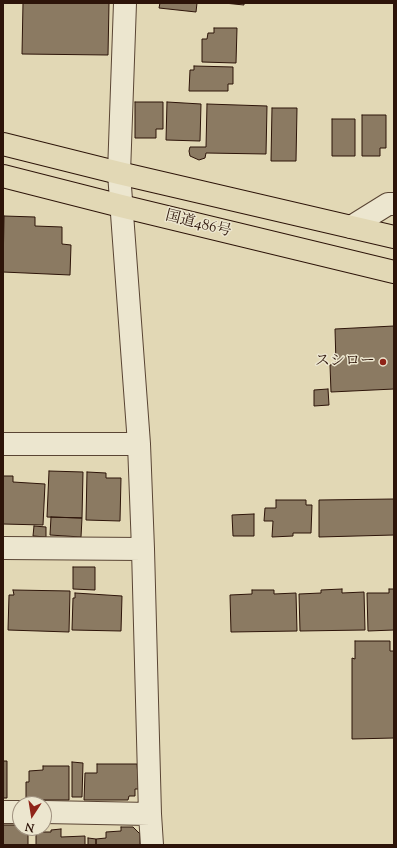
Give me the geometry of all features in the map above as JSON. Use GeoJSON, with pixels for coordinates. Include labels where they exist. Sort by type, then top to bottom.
{"type":"FeatureCollection","features":[{"type":"Feature","properties":{"kind":"highway"},"geometry":{"type":"LineString","coordinates":[[3,144],[119,173],[394,237]]}},
{"type":"Feature","properties":{"kind":"highway","name":"国道486号"},"geometry":{"type":"LineString","coordinates":[[3,176],[394,272]]}},
{"type":"Feature","properties":{"kind":"street"},"geometry":{"type":"LineString","coordinates":[[125,3],[119,173],[139,444],[152,845]]}},
{"type":"Feature","properties":{"kind":"street"},"geometry":{"type":"LineString","coordinates":[[351,227],[388,204],[394,204]]}},
{"type":"Feature","properties":{"kind":"street"},"geometry":{"type":"LineString","coordinates":[[3,444],[139,444]]}},
{"type":"Feature","properties":{"kind":"street"},"geometry":{"type":"LineString","coordinates":[[3,548],[143,549]]}},
{"type":"Feature","properties":{"kind":"street"},"geometry":{"type":"LineString","coordinates":[[52,812],[150,814]]}},
{"type":"Feature","properties":{"kind":"building"},"geometry":{"type":"Polygon","coordinates":[[[23,3],[109,3],[108,55],[22,54],[23,3]]]}},
{"type":"Feature","properties":{"kind":"building"},"geometry":{"type":"Polygon","coordinates":[[[160,3],[197,3],[196,12],[159,8],[160,3]]]}},
{"type":"Feature","properties":{"kind":"building"},"geometry":{"type":"Polygon","coordinates":[[[224,3],[244,3],[244,5],[224,3]]]}},
{"type":"Feature","properties":{"kind":"building"},"geometry":{"type":"Polygon","coordinates":[[[214,28],[237,28],[236,63],[202,62],[202,39],[207,39],[208,33],[214,33],[214,28]]]}},
{"type":"Feature","properties":{"kind":"building"},"geometry":{"type":"Polygon","coordinates":[[[194,66],[233,67],[233,84],[228,84],[228,91],[189,91],[190,70],[194,70],[194,66]]]}},
{"type":"Feature","properties":{"kind":"building"},"geometry":{"type":"Polygon","coordinates":[[[135,102],[163,102],[163,129],[156,129],[156,138],[135,138],[135,102]]]}},
{"type":"Feature","properties":{"kind":"building"},"geometry":{"type":"Polygon","coordinates":[[[167,102],[201,104],[200,141],[166,140],[167,102]]]}},
{"type":"Feature","properties":{"kind":"building"},"geometry":{"type":"Polygon","coordinates":[[[207,104],[267,106],[266,154],[206,153],[205,158],[199,160],[190,156],[190,147],[206,147],[207,104]]]}},
{"type":"Feature","properties":{"kind":"building"},"geometry":{"type":"Polygon","coordinates":[[[272,108],[297,108],[296,161],[271,161],[272,108]]]}},
{"type":"Feature","properties":{"kind":"building"},"geometry":{"type":"Polygon","coordinates":[[[362,115],[386,115],[386,148],[380,148],[380,156],[362,156],[362,115]]]}},
{"type":"Feature","properties":{"kind":"building"},"geometry":{"type":"Polygon","coordinates":[[[332,119],[355,119],[355,156],[332,156],[332,119]]]}},
{"type":"Feature","properties":{"kind":"building"},"geometry":{"type":"Polygon","coordinates":[[[4,216],[35,217],[35,226],[62,227],[62,244],[71,245],[70,275],[3,272],[4,216]]]}},
{"type":"Feature","properties":{"kind":"building"},"geometry":{"type":"Polygon","coordinates":[[[394,326],[394,389],[331,392],[330,365],[336,364],[335,329],[394,326]]]}},
{"type":"Feature","properties":{"kind":"building"},"geometry":{"type":"Polygon","coordinates":[[[328,389],[329,405],[314,406],[314,390],[328,389]]]}},
{"type":"Feature","properties":{"kind":"building"},"geometry":{"type":"Polygon","coordinates":[[[49,471],[83,472],[82,518],[47,517],[49,471]]]}},
{"type":"Feature","properties":{"kind":"building"},"geometry":{"type":"Polygon","coordinates":[[[87,472],[106,473],[106,478],[121,478],[120,521],[86,520],[87,472]]]}},
{"type":"Feature","properties":{"kind":"building"},"geometry":{"type":"Polygon","coordinates":[[[3,476],[13,476],[13,482],[45,484],[43,525],[3,524],[3,476]]]}},
{"type":"Feature","properties":{"kind":"building"},"geometry":{"type":"Polygon","coordinates":[[[394,499],[394,535],[319,537],[319,500],[394,499]]]}},
{"type":"Feature","properties":{"kind":"building"},"geometry":{"type":"Polygon","coordinates":[[[276,500],[306,500],[306,505],[312,505],[311,533],[293,533],[293,536],[272,537],[273,521],[264,521],[265,508],[276,508],[276,500]]]}},
{"type":"Feature","properties":{"kind":"building"},"geometry":{"type":"Polygon","coordinates":[[[254,514],[254,536],[233,536],[232,515],[254,514]]]}},
{"type":"Feature","properties":{"kind":"building"},"geometry":{"type":"Polygon","coordinates":[[[51,517],[82,518],[81,537],[50,535],[51,517]]]}},
{"type":"Feature","properties":{"kind":"building"},"geometry":{"type":"Polygon","coordinates":[[[34,526],[46,527],[46,537],[33,536],[34,526]]]}},
{"type":"Feature","properties":{"kind":"building"},"geometry":{"type":"Polygon","coordinates":[[[73,567],[95,567],[95,590],[73,589],[73,567]]]}},
{"type":"Feature","properties":{"kind":"building"},"geometry":{"type":"Polygon","coordinates":[[[342,589],[342,593],[364,592],[365,630],[300,631],[299,594],[321,593],[321,590],[342,589]]]}},
{"type":"Feature","properties":{"kind":"building"},"geometry":{"type":"Polygon","coordinates":[[[389,589],[394,589],[394,630],[368,631],[367,593],[389,593],[389,589]]]}},
{"type":"Feature","properties":{"kind":"building"},"geometry":{"type":"Polygon","coordinates":[[[13,590],[70,591],[69,632],[8,630],[9,595],[14,595],[13,590]]]}},
{"type":"Feature","properties":{"kind":"building"},"geometry":{"type":"Polygon","coordinates":[[[252,590],[274,590],[274,594],[296,593],[297,631],[231,632],[230,595],[252,594],[252,590]]]}},
{"type":"Feature","properties":{"kind":"building"},"geometry":{"type":"Polygon","coordinates":[[[75,593],[122,596],[121,631],[72,630],[73,598],[75,598],[75,593]]]}},
{"type":"Feature","properties":{"kind":"building"},"geometry":{"type":"Polygon","coordinates":[[[355,641],[390,641],[390,651],[394,651],[394,738],[352,739],[352,658],[355,659],[355,641]]]}},
{"type":"Feature","properties":{"kind":"building"},"geometry":{"type":"Polygon","coordinates":[[[3,761],[7,761],[7,798],[3,798],[3,761]]]}},
{"type":"Feature","properties":{"kind":"building"},"geometry":{"type":"Polygon","coordinates":[[[72,762],[83,763],[82,797],[72,797],[72,762]]]}},
{"type":"Feature","properties":{"kind":"building"},"geometry":{"type":"Polygon","coordinates":[[[97,764],[137,764],[139,789],[135,789],[135,796],[129,796],[128,800],[84,800],[85,773],[97,773],[97,764]]]}},
{"type":"Feature","properties":{"kind":"building"},"geometry":{"type":"Polygon","coordinates":[[[43,766],[69,766],[69,800],[52,800],[52,796],[26,796],[26,782],[29,782],[29,771],[43,770],[43,766]]]}},
{"type":"Feature","properties":{"kind":"building"},"geometry":{"type":"Polygon","coordinates":[[[3,825],[12,825],[12,836],[28,836],[28,845],[3,845],[3,825]]]}},
{"type":"Feature","properties":{"kind":"building"},"geometry":{"type":"Polygon","coordinates":[[[121,827],[133,827],[140,834],[140,845],[96,845],[96,839],[106,838],[106,832],[121,831],[121,827]]]}},
{"type":"Feature","properties":{"kind":"building"},"geometry":{"type":"Polygon","coordinates":[[[61,829],[61,837],[85,836],[85,845],[36,845],[36,836],[52,836],[52,830],[61,829]]]}},
{"type":"Feature","properties":{"kind":"building"},"geometry":{"type":"Polygon","coordinates":[[[88,838],[96,839],[96,845],[88,845],[88,838]]]}},
{"type":"Feature","properties":{"kind":"place","name":"スシロー"},"geometry":{"type":"Point","coordinates":[383,362]}}]}
